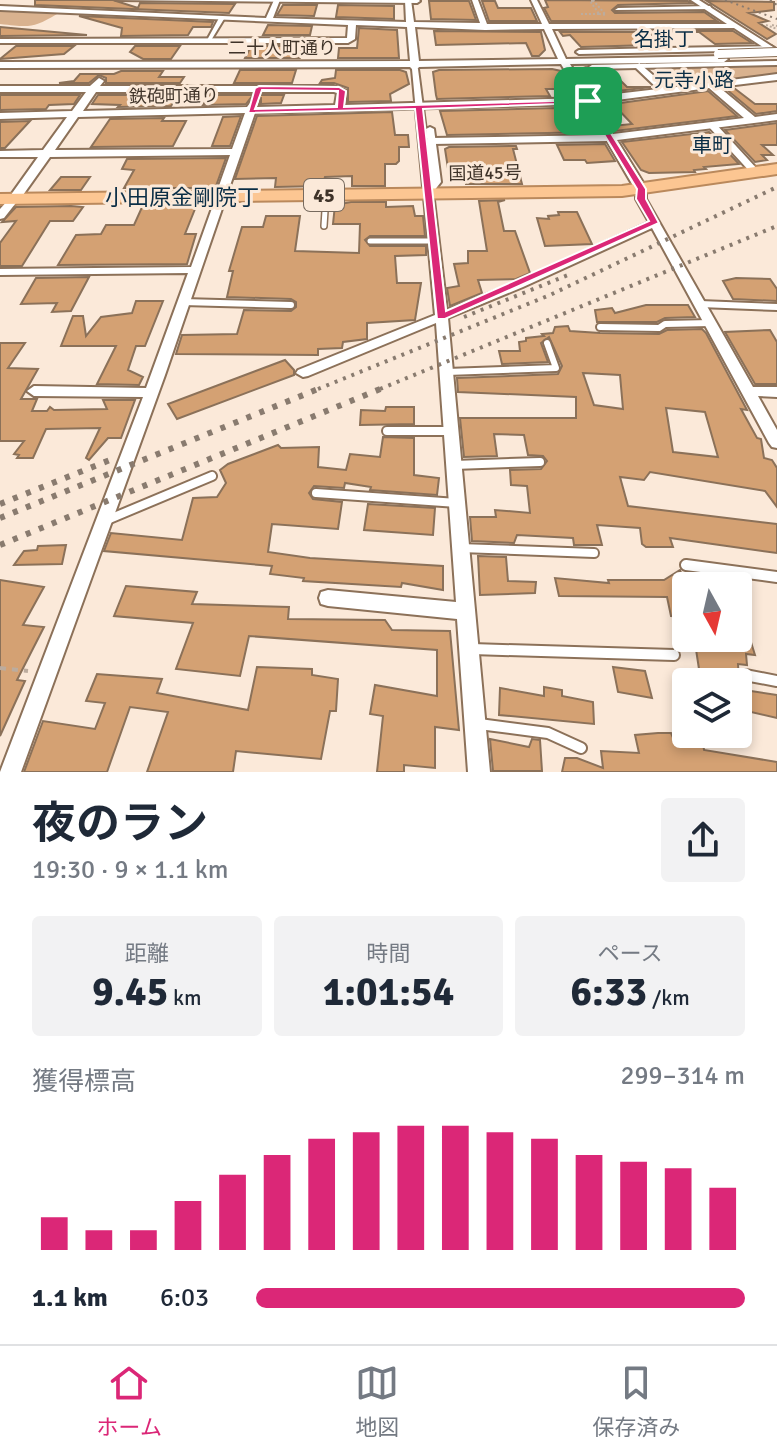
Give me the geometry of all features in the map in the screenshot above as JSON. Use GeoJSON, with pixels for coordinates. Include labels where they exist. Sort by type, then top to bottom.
{"type":"FeatureCollection","features":[{"type":"Feature","properties":{"kind":"highway","name":"国道45号"},"geometry":{"type":"LineString","coordinates":[[7,199],[641,189],[777,169]]}},
{"type":"Feature","properties":{"kind":"street"},"geometry":{"type":"LineString","coordinates":[[119,0],[417,0],[421,27],[419,64]]}},
{"type":"Feature","properties":{"kind":"street"},"geometry":{"type":"LineString","coordinates":[[0,216],[7,199],[47,153],[160,0]]}},
{"type":"Feature","properties":{"kind":"street"},"geometry":{"type":"LineString","coordinates":[[268,21],[277,0]]}},
{"type":"Feature","properties":{"kind":"street"},"geometry":{"type":"LineString","coordinates":[[408,0],[424,107],[427,194],[447,372],[479,772]]}},
{"type":"Feature","properties":{"kind":"street"},"geometry":{"type":"LineString","coordinates":[[475,0],[485,28]]}},
{"type":"Feature","properties":{"kind":"street"},"geometry":{"type":"LineString","coordinates":[[534,0],[563,60],[641,189],[641,199],[777,443]]}},
{"type":"Feature","properties":{"kind":"street"},"geometry":{"type":"LineString","coordinates":[[697,0],[775,54]]}},
{"type":"Feature","properties":{"kind":"street"},"geometry":{"type":"LineString","coordinates":[[611,1],[620,13]]}},
{"type":"Feature","properties":{"kind":"street"},"geometry":{"type":"LineString","coordinates":[[0,8],[410,27],[549,29],[737,26]]}},
{"type":"Feature","properties":{"kind":"street"},"geometry":{"type":"LineString","coordinates":[[602,13],[710,8]]}},
{"type":"Feature","properties":{"kind":"street"},"geometry":{"type":"LineString","coordinates":[[208,41],[221,19]]}},
{"type":"Feature","properties":{"kind":"street"},"geometry":{"type":"LineString","coordinates":[[0,41],[348,41],[351,39],[352,25]]}},
{"type":"Feature","properties":{"kind":"street"},"geometry":{"type":"LineString","coordinates":[[639,28],[665,50]]}},
{"type":"Feature","properties":{"kind":"street"},"geometry":{"type":"LineString","coordinates":[[10,772],[151,393],[275,41]]}},
{"type":"Feature","properties":{"kind":"street"},"geometry":{"type":"LineString","coordinates":[[579,52],[665,50],[775,54]]}},
{"type":"Feature","properties":{"kind":"street"},"geometry":{"type":"LineString","coordinates":[[592,67],[775,54]]}},
{"type":"Feature","properties":{"kind":"street","name":"二十人町通り"},"geometry":{"type":"LineString","coordinates":[[0,62],[419,64],[775,54]]}},
{"type":"Feature","properties":{"kind":"street"},"geometry":{"type":"LineString","coordinates":[[639,66],[667,92]]}},
{"type":"Feature","properties":{"kind":"street"},"geometry":{"type":"LineString","coordinates":[[588,101],[777,77]]}},
{"type":"Feature","properties":{"kind":"street"},"geometry":{"type":"LineString","coordinates":[[712,86],[753,120]]}},
{"type":"Feature","properties":{"kind":"street"},"geometry":{"type":"LineString","coordinates":[[0,89],[339,89],[342,91],[340,109]]}},
{"type":"Feature","properties":{"kind":"street","name":"鉄砲町通り"},"geometry":{"type":"LineString","coordinates":[[0,116],[588,101]]}},
{"type":"Feature","properties":{"kind":"street"},"geometry":{"type":"LineString","coordinates":[[424,107],[432,141],[436,182],[427,194]]}},
{"type":"Feature","properties":{"kind":"street"},"geometry":{"type":"LineString","coordinates":[[432,141],[610,138],[777,117]]}},
{"type":"Feature","properties":{"kind":"street"},"geometry":{"type":"LineString","coordinates":[[712,125],[755,172]]}},
{"type":"Feature","properties":{"kind":"street"},"geometry":{"type":"LineString","coordinates":[[0,154],[236,152]]}},
{"type":"Feature","properties":{"kind":"street"},"geometry":{"type":"LineString","coordinates":[[303,373],[441,317],[655,223]]}},
{"type":"Feature","properties":{"kind":"street"},"geometry":{"type":"LineString","coordinates":[[0,272],[194,270]]}},
{"type":"Feature","properties":{"kind":"street"},"geometry":{"type":"LineString","coordinates":[[34,391],[151,393]]}},
{"type":"Feature","properties":{"kind":"street"},"geometry":{"type":"LineString","coordinates":[[749,391],[777,392]]}},
{"type":"Feature","properties":{"kind":"street"},"geometry":{"type":"LineString","coordinates":[[328,598],[465,611]]}},
{"type":"Feature","properties":{"kind":"lane"},"geometry":{"type":"LineString","coordinates":[[324,226],[326,195]]}},
{"type":"Feature","properties":{"kind":"lane"},"geometry":{"type":"LineString","coordinates":[[370,241],[432,241]]}},
{"type":"Feature","properties":{"kind":"lane"},"geometry":{"type":"LineString","coordinates":[[183,302],[291,305]]}},
{"type":"Feature","properties":{"kind":"lane"},"geometry":{"type":"LineString","coordinates":[[700,304],[777,307]]}},
{"type":"Feature","properties":{"kind":"lane"},"geometry":{"type":"LineString","coordinates":[[600,327],[659,328],[665,324],[710,323]]}},
{"type":"Feature","properties":{"kind":"lane"},"geometry":{"type":"LineString","coordinates":[[447,372],[556,368],[547,343]]}},
{"type":"Feature","properties":{"kind":"lane"},"geometry":{"type":"LineString","coordinates":[[387,431],[451,431]]}},
{"type":"Feature","properties":{"kind":"lane"},"geometry":{"type":"LineString","coordinates":[[454,465],[540,462]]}},
{"type":"Feature","properties":{"kind":"lane"},"geometry":{"type":"LineString","coordinates":[[103,522],[212,476]]}},
{"type":"Feature","properties":{"kind":"lane"},"geometry":{"type":"LineString","coordinates":[[316,493],[457,503]]}},
{"type":"Feature","properties":{"kind":"lane"},"geometry":{"type":"LineString","coordinates":[[460,548],[594,553]]}},
{"type":"Feature","properties":{"kind":"lane"},"geometry":{"type":"LineString","coordinates":[[686,565],[777,577]]}},
{"type":"Feature","properties":{"kind":"lane"},"geometry":{"type":"LineString","coordinates":[[468,649],[674,655]]}},
{"type":"Feature","properties":{"kind":"lane"},"geometry":{"type":"LineString","coordinates":[[752,676],[777,681]]}},
{"type":"Feature","properties":{"kind":"lane"},"geometry":{"type":"LineString","coordinates":[[475,724],[548,733],[581,748]]}},
{"type":"Feature","properties":{"kind":"path"},"geometry":{"type":"LineString","coordinates":[[593,0],[602,13]]}},
{"type":"Feature","properties":{"kind":"path"},"geometry":{"type":"LineString","coordinates":[[593,0],[590,1],[602,13]]}},
{"type":"Feature","properties":{"kind":"path"},"geometry":{"type":"LineString","coordinates":[[581,14],[602,13]]}},
{"type":"Feature","properties":{"kind":"path"},"geometry":{"type":"LineString","coordinates":[[766,25],[775,25]]}},
{"type":"Feature","properties":{"kind":"path"},"geometry":{"type":"LineString","coordinates":[[0,668],[46,674]]}},
{"type":"Feature","properties":{"kind":"shaded area"},"geometry":{"type":"Polygon","coordinates":[[[0,11],[57,14],[36,25],[18,26],[0,24],[0,11]]]}},
{"type":"Feature","properties":{"kind":"shaded area"},"geometry":{"type":"Polygon","coordinates":[[[777,64],[777,73],[687,85],[667,66],[777,64]]]}},
{"type":"Feature","properties":{"kind":"building"},"geometry":{"type":"Polygon","coordinates":[[[35,0],[113,0],[138,8],[140,3],[235,4],[229,13],[35,5],[35,0]]]}},
{"type":"Feature","properties":{"kind":"building"},"geometry":{"type":"Polygon","coordinates":[[[545,0],[688,1],[691,3],[618,5],[612,10],[615,13],[704,12],[717,21],[551,21],[544,8],[548,7],[545,0]]]}},
{"type":"Feature","properties":{"kind":"building"},"geometry":{"type":"Polygon","coordinates":[[[429,1],[469,1],[476,20],[431,19],[429,1]]]}},
{"type":"Feature","properties":{"kind":"building"},"geometry":{"type":"Polygon","coordinates":[[[482,1],[495,1],[498,8],[531,8],[537,21],[489,21],[482,1]]]}},
{"type":"Feature","properties":{"kind":"building"},"geometry":{"type":"Polygon","coordinates":[[[707,1],[774,2],[774,10],[749,13],[768,21],[759,23],[776,34],[767,39],[707,1]]]}},
{"type":"Feature","properties":{"kind":"building"},"geometry":{"type":"Polygon","coordinates":[[[283,5],[317,5],[314,16],[277,15],[283,5]]]}},
{"type":"Feature","properties":{"kind":"building"},"geometry":{"type":"Polygon","coordinates":[[[338,5],[394,6],[394,19],[336,17],[338,5]]]}},
{"type":"Feature","properties":{"kind":"building"},"geometry":{"type":"Polygon","coordinates":[[[79,16],[213,22],[211,27],[193,27],[188,35],[121,36],[122,28],[79,16]]]}},
{"type":"Feature","properties":{"kind":"building"},"geometry":{"type":"Polygon","coordinates":[[[268,25],[312,26],[310,35],[263,35],[268,25]]]}},
{"type":"Feature","properties":{"kind":"building"},"geometry":{"type":"Polygon","coordinates":[[[0,27],[87,35],[0,36],[0,27]]]}},
{"type":"Feature","properties":{"kind":"building"},"geometry":{"type":"Polygon","coordinates":[[[359,28],[397,30],[399,58],[338,58],[339,48],[357,48],[359,28]]]}},
{"type":"Feature","properties":{"kind":"building"},"geometry":{"type":"Polygon","coordinates":[[[434,31],[541,32],[545,50],[539,56],[532,56],[526,43],[436,45],[434,31]]]}},
{"type":"Feature","properties":{"kind":"building"},"geometry":{"type":"Polygon","coordinates":[[[651,31],[733,31],[752,43],[715,44],[699,32],[651,31]]]}},
{"type":"Feature","properties":{"kind":"building"},"geometry":{"type":"Polygon","coordinates":[[[560,32],[635,32],[650,45],[581,47],[570,35],[563,36],[560,32]]]}},
{"type":"Feature","properties":{"kind":"building"},"geometry":{"type":"Polygon","coordinates":[[[16,46],[74,46],[64,54],[0,59],[16,46]]]}},
{"type":"Feature","properties":{"kind":"building"},"geometry":{"type":"Polygon","coordinates":[[[135,46],[180,46],[171,59],[143,59],[130,52],[135,46]]]}},
{"type":"Feature","properties":{"kind":"building"},"geometry":{"type":"Polygon","coordinates":[[[251,46],[308,46],[300,58],[245,58],[251,46]]]}},
{"type":"Feature","properties":{"kind":"building"},"geometry":{"type":"Polygon","coordinates":[[[586,67],[592,72],[612,72],[627,87],[651,87],[592,94],[577,70],[586,67]]]}},
{"type":"Feature","properties":{"kind":"building"},"geometry":{"type":"Polygon","coordinates":[[[240,70],[296,70],[292,83],[234,83],[240,70]]]}},
{"type":"Feature","properties":{"kind":"building"},"geometry":{"type":"Polygon","coordinates":[[[336,70],[400,70],[406,72],[409,84],[390,94],[391,101],[348,102],[348,88],[334,83],[320,83],[335,78],[336,70]]]}},
{"type":"Feature","properties":{"kind":"building"},"geometry":{"type":"Polygon","coordinates":[[[439,70],[561,71],[572,89],[546,89],[550,96],[437,99],[433,72],[439,70]]]}},
{"type":"Feature","properties":{"kind":"building"},"geometry":{"type":"Polygon","coordinates":[[[121,71],[163,71],[159,77],[184,77],[180,83],[106,83],[106,78],[99,75],[89,83],[59,83],[74,81],[80,74],[114,74],[121,71]]]}},
{"type":"Feature","properties":{"kind":"building"},"geometry":{"type":"Polygon","coordinates":[[[734,88],[755,104],[777,104],[777,111],[756,114],[726,89],[734,88]]]}},
{"type":"Feature","properties":{"kind":"building"},"geometry":{"type":"Polygon","coordinates":[[[708,91],[737,116],[615,131],[612,126],[632,124],[613,104],[708,91]]]}},
{"type":"Feature","properties":{"kind":"building"},"geometry":{"type":"Polygon","coordinates":[[[0,95],[80,95],[74,104],[49,105],[46,109],[0,110],[0,95]]]}},
{"type":"Feature","properties":{"kind":"building"},"geometry":{"type":"Polygon","coordinates":[[[98,95],[178,95],[171,106],[118,107],[120,105],[92,104],[98,95]]]}},
{"type":"Feature","properties":{"kind":"building"},"geometry":{"type":"Polygon","coordinates":[[[209,95],[253,95],[246,104],[203,105],[209,95]]]}},
{"type":"Feature","properties":{"kind":"building"},"geometry":{"type":"Polygon","coordinates":[[[253,95],[284,95],[281,103],[261,104],[261,98],[253,95]]]}},
{"type":"Feature","properties":{"kind":"building"},"geometry":{"type":"Polygon","coordinates":[[[556,108],[566,126],[590,125],[598,132],[447,135],[440,111],[556,108]]]}},
{"type":"Feature","properties":{"kind":"building"},"geometry":{"type":"Polygon","coordinates":[[[392,112],[395,135],[408,135],[409,147],[399,147],[399,161],[396,164],[385,164],[385,186],[352,186],[352,176],[325,177],[322,186],[275,187],[276,178],[235,179],[257,116],[392,112]]]}},
{"type":"Feature","properties":{"kind":"building"},"geometry":{"type":"Polygon","coordinates":[[[241,116],[230,146],[212,146],[223,117],[241,116]]]}},
{"type":"Feature","properties":{"kind":"building"},"geometry":{"type":"Polygon","coordinates":[[[164,118],[162,121],[186,121],[173,146],[91,147],[110,119],[164,118]]]}},
{"type":"Feature","properties":{"kind":"building"},"geometry":{"type":"Polygon","coordinates":[[[30,121],[5,148],[0,148],[0,122],[30,121]]]}},
{"type":"Feature","properties":{"kind":"building"},"geometry":{"type":"Polygon","coordinates":[[[777,123],[777,145],[762,145],[773,155],[762,155],[767,160],[755,162],[725,130],[777,123]]]}},
{"type":"Feature","properties":{"kind":"building"},"geometry":{"type":"Polygon","coordinates":[[[709,132],[739,164],[704,167],[706,169],[695,172],[649,173],[641,170],[622,142],[709,132]]]}},
{"type":"Feature","properties":{"kind":"building"},"geometry":{"type":"Polygon","coordinates":[[[605,144],[615,161],[587,163],[585,160],[564,160],[557,145],[605,144]]]}},
{"type":"Feature","properties":{"kind":"building"},"geometry":{"type":"Polygon","coordinates":[[[516,146],[517,149],[513,149],[522,184],[466,184],[465,175],[449,175],[445,149],[449,147],[516,146]]]}},
{"type":"Feature","properties":{"kind":"building"},"geometry":{"type":"Polygon","coordinates":[[[226,158],[216,186],[211,188],[124,188],[134,170],[122,169],[127,159],[226,158]]]}},
{"type":"Feature","properties":{"kind":"building"},"geometry":{"type":"Polygon","coordinates":[[[61,177],[90,177],[81,190],[50,190],[61,177]]]}},
{"type":"Feature","properties":{"kind":"building"},"geometry":{"type":"Polygon","coordinates":[[[505,200],[498,202],[504,231],[515,231],[530,273],[516,279],[478,280],[482,293],[450,306],[447,288],[459,286],[454,264],[468,263],[468,251],[487,251],[479,201],[505,200]]]}},
{"type":"Feature","properties":{"kind":"building"},"geometry":{"type":"Polygon","coordinates":[[[386,202],[386,207],[413,206],[415,216],[423,216],[425,236],[370,236],[365,240],[370,246],[426,246],[426,255],[395,256],[397,283],[421,283],[415,320],[367,323],[367,339],[343,342],[342,348],[318,349],[318,355],[176,354],[182,335],[237,334],[244,310],[291,311],[296,307],[296,302],[291,299],[227,297],[233,271],[229,271],[242,227],[263,227],[266,216],[300,216],[295,251],[359,253],[360,224],[333,224],[335,205],[386,202]]]}},
{"type":"Feature","properties":{"kind":"building"},"geometry":{"type":"Polygon","coordinates":[[[197,204],[185,234],[196,234],[187,264],[58,265],[76,235],[101,234],[106,225],[134,225],[143,205],[197,204]]]}},
{"type":"Feature","properties":{"kind":"building"},"geometry":{"type":"Polygon","coordinates":[[[16,207],[83,207],[73,221],[50,221],[22,266],[0,266],[0,243],[16,221],[2,222],[16,207]]]}},
{"type":"Feature","properties":{"kind":"building"},"geometry":{"type":"Polygon","coordinates":[[[558,212],[577,212],[592,244],[545,246],[537,218],[549,219],[548,216],[559,215],[558,212]]]}},
{"type":"Feature","properties":{"kind":"building"},"geometry":{"type":"Polygon","coordinates":[[[89,277],[71,311],[52,312],[57,303],[21,304],[36,278],[89,277]]]}},
{"type":"Feature","properties":{"kind":"building"},"geometry":{"type":"Polygon","coordinates":[[[736,278],[770,279],[777,289],[777,301],[733,299],[723,281],[736,278]]]}},
{"type":"Feature","properties":{"kind":"building"},"geometry":{"type":"Polygon","coordinates":[[[136,301],[163,301],[145,346],[136,346],[128,370],[143,377],[139,385],[97,384],[116,346],[61,346],[73,316],[83,316],[86,336],[101,317],[132,313],[136,301]]]}},
{"type":"Feature","properties":{"kind":"building"},"geometry":{"type":"Polygon","coordinates":[[[646,305],[688,305],[695,317],[665,318],[657,322],[597,322],[595,310],[612,308],[615,313],[646,305]]]}},
{"type":"Feature","properties":{"kind":"building"},"geometry":{"type":"Polygon","coordinates":[[[568,326],[570,331],[600,333],[659,334],[667,330],[702,329],[706,333],[747,410],[741,409],[757,438],[761,439],[764,458],[772,460],[777,468],[777,507],[765,491],[650,472],[644,480],[620,477],[628,506],[777,524],[777,553],[670,538],[673,547],[646,547],[642,544],[640,528],[597,525],[602,545],[574,545],[573,538],[517,535],[514,543],[472,541],[470,517],[496,517],[495,510],[530,513],[527,486],[511,485],[510,470],[541,469],[547,461],[543,456],[528,455],[524,435],[494,434],[497,456],[464,457],[460,418],[576,418],[576,397],[458,392],[457,378],[558,374],[562,366],[549,337],[541,343],[548,362],[502,364],[499,351],[520,351],[519,342],[553,333],[555,327],[568,326]],[[583,373],[594,405],[623,409],[620,375],[583,373]],[[666,408],[673,452],[718,457],[705,412],[666,408]]]}},
{"type":"Feature","properties":{"kind":"building"},"geometry":{"type":"Polygon","coordinates":[[[770,330],[777,342],[777,384],[755,384],[725,332],[770,330]]]}},
{"type":"Feature","properties":{"kind":"building"},"geometry":{"type":"Polygon","coordinates":[[[0,343],[25,343],[8,368],[38,369],[21,399],[37,399],[32,411],[47,411],[50,407],[54,410],[107,409],[103,400],[135,400],[121,438],[108,438],[89,460],[86,458],[100,428],[46,429],[33,458],[17,458],[19,455],[14,454],[24,441],[0,441],[0,343]]]}},
{"type":"Feature","properties":{"kind":"building"},"geometry":{"type":"Polygon","coordinates":[[[285,360],[294,370],[294,375],[177,419],[168,404],[285,360]]]}},
{"type":"Feature","properties":{"kind":"building"},"geometry":{"type":"Polygon","coordinates":[[[386,407],[414,407],[414,424],[360,425],[361,410],[385,411],[386,407]]]}},
{"type":"Feature","properties":{"kind":"building"},"geometry":{"type":"Polygon","coordinates":[[[383,437],[414,438],[414,475],[439,478],[437,495],[370,490],[371,487],[345,483],[344,488],[314,486],[309,493],[313,499],[342,502],[338,529],[272,524],[268,552],[310,558],[443,566],[443,590],[402,583],[401,587],[303,581],[304,578],[270,574],[272,566],[104,551],[111,533],[182,540],[193,498],[217,497],[226,483],[220,470],[228,464],[278,445],[281,448],[319,447],[318,467],[346,470],[350,454],[380,457],[383,437]]]}},
{"type":"Feature","properties":{"kind":"building"},"geometry":{"type":"Polygon","coordinates":[[[368,504],[435,508],[433,535],[364,530],[368,504]]]}},
{"type":"Feature","properties":{"kind":"building"},"geometry":{"type":"Polygon","coordinates":[[[66,545],[62,564],[14,565],[24,551],[37,550],[38,546],[66,545]]]}},
{"type":"Feature","properties":{"kind":"building"},"geometry":{"type":"Polygon","coordinates":[[[478,556],[506,557],[508,581],[536,582],[535,593],[480,595],[478,556]]]}},
{"type":"Feature","properties":{"kind":"building"},"geometry":{"type":"Polygon","coordinates":[[[672,575],[672,616],[667,597],[559,596],[555,578],[609,583],[608,580],[664,580],[672,575]]]}},
{"type":"Feature","properties":{"kind":"building"},"geometry":{"type":"Polygon","coordinates":[[[0,580],[44,587],[23,625],[44,627],[17,680],[25,681],[0,736],[0,580]]]}},
{"type":"Feature","properties":{"kind":"building"},"geometry":{"type":"Polygon","coordinates":[[[126,586],[197,592],[192,604],[289,607],[288,619],[385,620],[392,630],[450,631],[459,730],[435,727],[435,768],[404,765],[404,772],[377,772],[383,716],[370,714],[375,685],[437,696],[437,650],[249,636],[240,676],[176,669],[193,623],[114,616],[126,586]]]}},
{"type":"Feature","properties":{"kind":"building"},"geometry":{"type":"Polygon","coordinates":[[[752,645],[755,655],[746,654],[747,665],[738,664],[738,668],[699,668],[696,652],[752,652],[752,645]]]}},
{"type":"Feature","properties":{"kind":"building"},"geometry":{"type":"Polygon","coordinates":[[[257,667],[312,669],[312,675],[338,679],[336,711],[330,711],[321,759],[236,751],[233,772],[147,772],[168,712],[130,707],[107,772],[24,772],[43,721],[95,729],[105,703],[86,701],[97,674],[162,679],[157,693],[248,710],[257,667]]]}},
{"type":"Feature","properties":{"kind":"building"},"geometry":{"type":"Polygon","coordinates":[[[613,667],[645,671],[652,698],[618,692],[613,667]]]}},
{"type":"Feature","properties":{"kind":"building"},"geometry":{"type":"Polygon","coordinates":[[[544,687],[562,690],[562,696],[593,702],[594,724],[499,715],[500,688],[544,696],[544,687]]]}},
{"type":"Feature","properties":{"kind":"building"},"geometry":{"type":"Polygon","coordinates":[[[752,691],[777,695],[777,718],[752,712],[752,691]]]}},
{"type":"Feature","properties":{"kind":"building"},"geometry":{"type":"Polygon","coordinates":[[[671,733],[672,748],[704,748],[777,762],[777,772],[562,772],[565,758],[577,758],[603,768],[601,751],[639,753],[635,735],[671,733]]]}},
{"type":"Feature","properties":{"kind":"building"},"geometry":{"type":"Polygon","coordinates":[[[490,739],[529,747],[532,739],[540,740],[542,771],[493,771],[490,739]]]}},
{"type":"Feature","properties":{"kind":"railway"},"geometry":{"type":"LineString","coordinates":[[725,0],[777,19]]}},
{"type":"Feature","properties":{"kind":"railway"},"geometry":{"type":"LineString","coordinates":[[770,0],[777,5]]}},
{"type":"Feature","properties":{"kind":"railway"},"geometry":{"type":"LineString","coordinates":[[318,389],[550,295],[777,187]]}},
{"type":"Feature","properties":{"kind":"railway"},"geometry":{"type":"LineString","coordinates":[[380,389],[777,226]]}},
{"type":"Feature","properties":{"kind":"railway"},"geometry":{"type":"LineString","coordinates":[[464,317],[568,275]]}},
{"type":"Feature","properties":{"kind":"railway"},"geometry":{"type":"LineString","coordinates":[[0,518],[323,387]]}},
{"type":"Feature","properties":{"kind":"railway"},"geometry":{"type":"LineString","coordinates":[[0,545],[385,387]]}},
{"type":"Feature","properties":{"kind":"railway"},"geometry":{"type":"LineString","coordinates":[[0,504],[115,458]]}},
{"type":"Feature","properties":{"kind":"district","name":"名掛丁"},"geometry":{"type":"Point","coordinates":[664,39]}},
{"type":"Feature","properties":{"kind":"district","name":"元寺小路"},"geometry":{"type":"Point","coordinates":[694,80]}},
{"type":"Feature","properties":{"kind":"district","name":"車町"},"geometry":{"type":"Point","coordinates":[712,145]}},
{"type":"Feature","properties":{"kind":"district","name":"小田原金剛院丁"},"geometry":{"type":"Point","coordinates":[182,197]}},
{"type":"Feature","properties":{"kind":"route"},"geometry":{"type":"LineString","coordinates":[[588,101],[419,107],[402,108],[251,111],[259,88],[339,89],[342,91],[340,109],[419,107],[441,317],[655,223],[641,199],[641,189],[588,101]]}}]}
